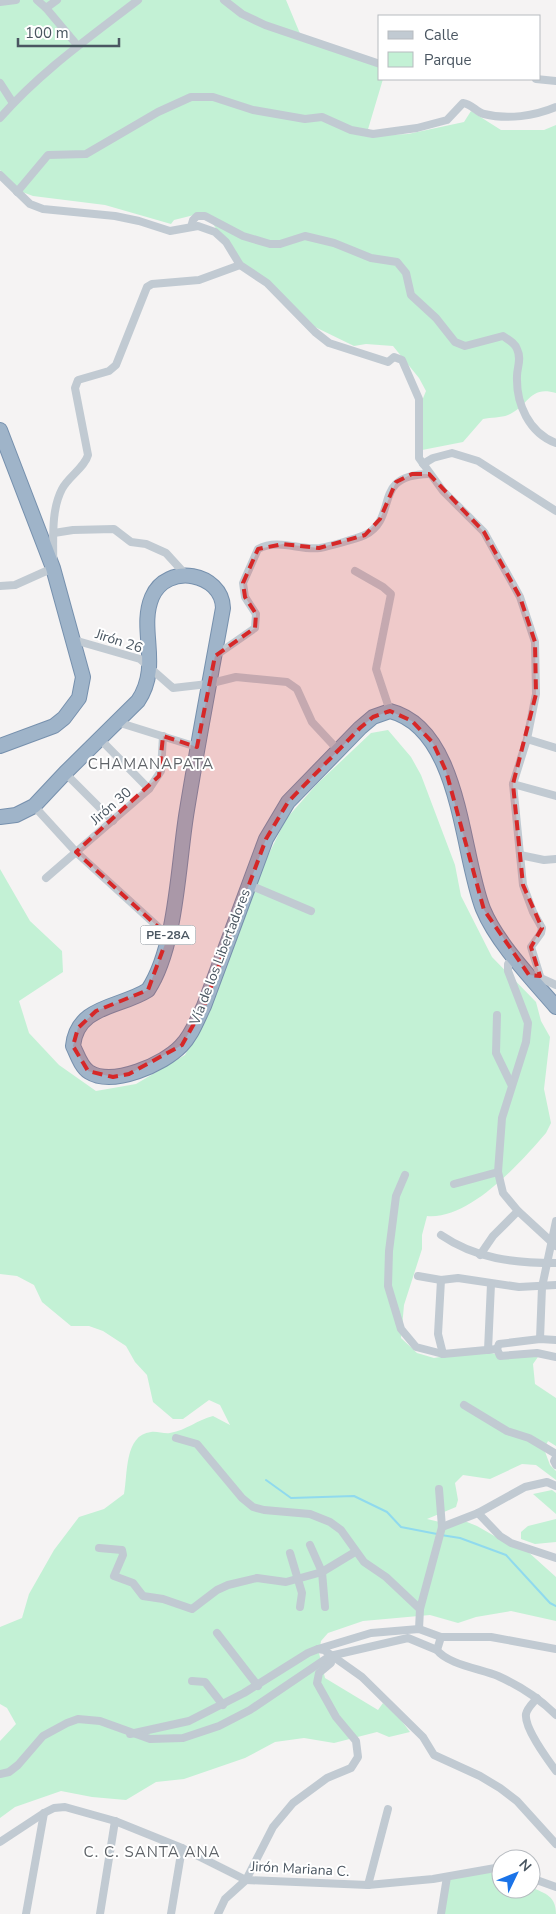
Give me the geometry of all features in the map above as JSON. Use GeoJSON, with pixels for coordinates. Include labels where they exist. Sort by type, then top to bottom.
{"type":"FeatureCollection","features":[{"type":"Feature","properties":{"kind":"highway"},"geometry":{"type":"LineString","coordinates":[[0,430],[53,568],[83,677],[79,698],[64,718],[54,726],[0,746]]}},
{"type":"Feature","properties":{"kind":"highway"},"geometry":{"type":"LineString","coordinates":[[0,817],[16,815],[34,806],[64,773],[144,693],[151,668],[149,608],[153,596],[168,580],[186,574]]}},
{"type":"Feature","properties":{"kind":"highway","name":"Vía de los Libertadores"},"geometry":{"type":"LineString","coordinates":[[186,574],[208,583],[222,603],[215,656],[208,684],[168,936],[159,967],[148,990],[96,1011],[78,1028],[73,1046],[88,1071],[113,1077],[129,1074],[173,1053],[182,1045],[193,1030],[204,1006],[266,839],[288,802],[373,717],[390,712]]}},
{"type":"Feature","properties":{"kind":"highway"},"geometry":{"type":"LineString","coordinates":[[390,712],[412,721],[433,743],[446,770],[484,910],[514,957],[535,976],[556,1007]]}},
{"type":"Feature","properties":{"kind":"street"},"geometry":{"type":"LineString","coordinates":[[0,2],[16,0]]}},
{"type":"Feature","properties":{"kind":"street"},"geometry":{"type":"LineString","coordinates":[[37,0],[77,45]]}},
{"type":"Feature","properties":{"kind":"street"},"geometry":{"type":"LineString","coordinates":[[46,8],[57,0]]}},
{"type":"Feature","properties":{"kind":"street"},"geometry":{"type":"LineString","coordinates":[[0,118],[13,102],[77,45],[138,0]]}},
{"type":"Feature","properties":{"kind":"street"},"geometry":{"type":"LineString","coordinates":[[224,0],[242,14],[265,25],[378,63]]}},
{"type":"Feature","properties":{"kind":"street"},"geometry":{"type":"LineString","coordinates":[[541,80],[556,81]]}},
{"type":"Feature","properties":{"kind":"street"},"geometry":{"type":"LineString","coordinates":[[0,83],[13,102]]}},
{"type":"Feature","properties":{"kind":"street"},"geometry":{"type":"LineString","coordinates":[[17,192],[48,155],[86,154],[158,112],[191,97],[213,98],[253,110],[305,119],[322,117],[351,130],[373,134],[417,128],[448,120],[463,103],[472,105],[483,114],[499,116],[534,114],[556,107]]}},
{"type":"Feature","properties":{"kind":"street"},"geometry":{"type":"LineString","coordinates":[[0,175],[30,204],[43,209],[115,216],[170,231],[179,231],[198,226],[215,232],[226,242],[240,265],[267,283],[295,314],[329,343],[378,360],[388,362],[394,357],[402,360],[419,399],[418,447],[423,464],[429,474],[484,532],[520,597],[535,642],[536,694],[527,739],[513,784],[523,885],[527,900],[542,928],[542,933],[531,947],[535,976],[556,985]]}},
{"type":"Feature","properties":{"kind":"street"},"geometry":{"type":"LineString","coordinates":[[191,227],[193,220],[198,216],[205,216],[244,236],[270,244],[280,244],[305,236],[334,243],[371,258],[397,262],[406,273],[411,295],[436,318],[444,330],[459,344],[480,343],[503,336],[511,341],[518,350],[520,361],[516,373],[517,387],[528,421],[539,435],[556,443]]}},
{"type":"Feature","properties":{"kind":"street"},"geometry":{"type":"LineString","coordinates":[[0,586],[15,585],[53,568],[55,507],[68,478],[87,459],[88,455],[75,388],[78,380],[109,371],[116,365],[147,287],[161,283],[199,280],[240,265]]}},
{"type":"Feature","properties":{"kind":"street"},"geometry":{"type":"LineString","coordinates":[[423,464],[433,458],[452,453],[478,461],[556,511]]}},
{"type":"Feature","properties":{"kind":"street"},"geometry":{"type":"LineString","coordinates":[[215,656],[255,628],[256,614],[245,597],[243,583],[258,548],[283,544],[319,548],[365,534],[380,519],[396,482],[412,474],[429,474]]}},
{"type":"Feature","properties":{"kind":"street"},"geometry":{"type":"LineString","coordinates":[[54,533],[73,530],[114,529],[131,542],[146,544],[166,553],[186,574]]}},
{"type":"Feature","properties":{"kind":"street"},"geometry":{"type":"LineString","coordinates":[[355,571],[384,587],[391,594],[376,669],[390,712]]}},
{"type":"Feature","properties":{"kind":"street","name":"Jirón 26"},"geometry":{"type":"LineString","coordinates":[[74,640],[123,653],[140,660],[173,688],[208,684],[236,677],[287,682],[297,689],[312,722],[338,750]]}},
{"type":"Feature","properties":{"kind":"street"},"geometry":{"type":"LineString","coordinates":[[116,722],[198,747]]}},
{"type":"Feature","properties":{"kind":"street","name":"Jirón 30"},"geometry":{"type":"LineString","coordinates":[[46,878],[149,789],[161,771],[163,736]]}},
{"type":"Feature","properties":{"kind":"street"},"geometry":{"type":"LineString","coordinates":[[99,738],[149,789]]}},
{"type":"Feature","properties":{"kind":"street"},"geometry":{"type":"LineString","coordinates":[[527,739],[556,748]]}},
{"type":"Feature","properties":{"kind":"street"},"geometry":{"type":"LineString","coordinates":[[64,773],[113,821]]}},
{"type":"Feature","properties":{"kind":"street"},"geometry":{"type":"LineString","coordinates":[[513,784],[556,796]]}},
{"type":"Feature","properties":{"kind":"street"},"geometry":{"type":"LineString","coordinates":[[34,806],[76,852],[168,936]]}},
{"type":"Feature","properties":{"kind":"street"},"geometry":{"type":"LineString","coordinates":[[520,855],[544,860],[556,859]]}},
{"type":"Feature","properties":{"kind":"street"},"geometry":{"type":"LineString","coordinates":[[248,884],[311,911]]}},
{"type":"Feature","properties":{"kind":"street"},"geometry":{"type":"LineString","coordinates":[[514,957],[508,964],[508,971],[528,1022],[526,1042],[511,1084],[502,1118],[498,1172],[503,1193],[518,1211],[553,1244]]}},
{"type":"Feature","properties":{"kind":"street"},"geometry":{"type":"LineString","coordinates":[[497,1015],[496,1053],[511,1084]]}},
{"type":"Feature","properties":{"kind":"street"},"geometry":{"type":"LineString","coordinates":[[454,1184],[498,1172]]}},
{"type":"Feature","properties":{"kind":"street"},"geometry":{"type":"LineString","coordinates":[[405,1174],[396,1196],[389,1251],[388,1286],[401,1329],[407,1339],[416,1347],[443,1354],[492,1350],[499,1344],[540,1339],[556,1340]]}},
{"type":"Feature","properties":{"kind":"street"},"geometry":{"type":"LineString","coordinates":[[480,1255],[493,1236],[518,1211]]}},
{"type":"Feature","properties":{"kind":"street"},"geometry":{"type":"LineString","coordinates":[[540,1339],[542,1287],[546,1263],[553,1244],[556,1221]]}},
{"type":"Feature","properties":{"kind":"street"},"geometry":{"type":"LineString","coordinates":[[441,1234],[455,1244],[480,1255],[503,1260],[556,1263]]}},
{"type":"Feature","properties":{"kind":"street"},"geometry":{"type":"LineString","coordinates":[[418,1276],[441,1280],[458,1278],[491,1284],[542,1287],[556,1285]]}},
{"type":"Feature","properties":{"kind":"street"},"geometry":{"type":"LineString","coordinates":[[441,1280],[438,1334],[443,1354]]}},
{"type":"Feature","properties":{"kind":"street"},"geometry":{"type":"LineString","coordinates":[[491,1284],[492,1350]]}},
{"type":"Feature","properties":{"kind":"street"},"geometry":{"type":"LineString","coordinates":[[492,1350],[500,1356],[537,1353],[556,1356]]}},
{"type":"Feature","properties":{"kind":"street"},"geometry":{"type":"LineString","coordinates":[[464,1405],[506,1432],[529,1438],[556,1456],[554,1461],[556,1465]]}},
{"type":"Feature","properties":{"kind":"street"},"geometry":{"type":"LineString","coordinates":[[176,1438],[197,1444],[242,1498],[254,1507],[264,1510],[319,1516],[341,1530],[355,1552],[420,1609]]}},
{"type":"Feature","properties":{"kind":"street"},"geometry":{"type":"LineString","coordinates":[[442,1527],[478,1513],[535,1483],[547,1482],[556,1486]]}},
{"type":"Feature","properties":{"kind":"street"},"geometry":{"type":"LineString","coordinates":[[419,1629],[420,1609],[442,1527],[439,1489]]}},
{"type":"Feature","properties":{"kind":"street"},"geometry":{"type":"LineString","coordinates":[[478,1513],[500,1536],[511,1543],[556,1558]]}},
{"type":"Feature","properties":{"kind":"street"},"geometry":{"type":"LineString","coordinates":[[310,1545],[322,1572],[326,1607]]}},
{"type":"Feature","properties":{"kind":"street"},"geometry":{"type":"LineString","coordinates":[[99,1548],[122,1550],[123,1555],[114,1576],[132,1583],[143,1596],[163,1599],[192,1609],[217,1590],[228,1585],[257,1578],[286,1582],[322,1572],[355,1552]]}},
{"type":"Feature","properties":{"kind":"street"},"geometry":{"type":"LineString","coordinates":[[290,1552],[299,1577],[302,1593],[300,1607]]}},
{"type":"Feature","properties":{"kind":"street"},"geometry":{"type":"LineString","coordinates":[[130,1734],[173,1726],[223,1705],[318,1649],[371,1633],[419,1629],[441,1637],[491,1636],[556,1649]]}},
{"type":"Feature","properties":{"kind":"street"},"geometry":{"type":"LineString","coordinates":[[217,1633],[258,1686]]}},
{"type":"Feature","properties":{"kind":"street"},"geometry":{"type":"LineString","coordinates":[[438,1650],[441,1637]]}},
{"type":"Feature","properties":{"kind":"street"},"geometry":{"type":"LineString","coordinates":[[0,1774],[9,1772],[44,1736],[67,1722],[78,1720],[100,1721],[130,1734],[166,1740],[182,1738],[220,1726],[250,1710],[330,1656],[408,1638],[438,1650],[444,1657],[501,1677],[537,1698],[556,1716]]}},
{"type":"Feature","properties":{"kind":"street"},"geometry":{"type":"LineString","coordinates":[[318,1649],[324,1650],[362,1677],[423,1738],[434,1755],[444,1762],[480,1776],[517,1801],[556,1844]]}},
{"type":"Feature","properties":{"kind":"street"},"geometry":{"type":"LineString","coordinates":[[218,1914],[225,1899],[246,1880],[273,1827],[293,1803],[327,1778],[351,1768],[358,1757],[356,1741],[336,1717],[317,1683],[319,1673],[331,1663],[330,1656]]}},
{"type":"Feature","properties":{"kind":"street"},"geometry":{"type":"LineString","coordinates":[[192,1681],[206,1682],[223,1705]]}},
{"type":"Feature","properties":{"kind":"street"},"geometry":{"type":"LineString","coordinates":[[537,1698],[526,1712],[526,1718],[530,1731],[556,1771]]}},
{"type":"Feature","properties":{"kind":"street","name":"Jirón Mariana C."},"geometry":{"type":"LineString","coordinates":[[0,1842],[44,1813],[54,1808],[65,1808],[115,1821],[182,1848],[246,1880],[368,1885],[447,1877],[491,1869]]}},
{"type":"Feature","properties":{"kind":"street"},"geometry":{"type":"LineString","coordinates":[[368,1885],[388,1809]]}},
{"type":"Feature","properties":{"kind":"street"},"geometry":{"type":"LineString","coordinates":[[26,1914],[44,1813]]}},
{"type":"Feature","properties":{"kind":"street"},"geometry":{"type":"LineString","coordinates":[[100,1914],[115,1821]]}},
{"type":"Feature","properties":{"kind":"street"},"geometry":{"type":"LineString","coordinates":[[171,1914],[182,1848]]}},
{"type":"Feature","properties":{"kind":"street"},"geometry":{"type":"LineString","coordinates":[[442,1914],[447,1877]]}},
{"type":"Feature","properties":{"kind":"street"},"geometry":{"type":"LineString","coordinates":[[541,1882],[556,1887]]}},
{"type":"Feature","properties":{"kind":"highlighted area"},"geometry":{"type":"Polygon","coordinates":[[[412,474],[429,474],[484,532],[520,597],[535,642],[536,694],[513,784],[523,885],[542,928],[531,947],[540,976],[529,975],[484,910],[446,771],[433,743],[412,721],[390,711],[373,717],[360,728],[288,802],[266,839],[204,1006],[182,1045],[129,1074],[113,1077],[88,1071],[73,1046],[78,1028],[96,1011],[148,990],[168,936],[76,852],[159,776],[163,736],[197,747],[215,656],[255,628],[256,614],[245,597],[243,583],[258,549],[283,544],[319,548],[365,535],[380,519],[396,482],[412,474]]]}},
{"type":"Feature","properties":{"kind":"green space"},"geometry":{"type":"Polygon","coordinates":[[[0,0],[286,0],[301,36],[378,63],[378,80],[383,80],[366,136],[408,134],[464,122],[471,111],[501,130],[544,130],[556,125],[556,393],[547,391],[534,394],[521,407],[508,415],[483,419],[463,442],[417,451],[417,413],[426,391],[419,378],[393,346],[366,344],[354,346],[315,327],[237,260],[211,221],[194,215],[174,220],[171,224],[105,205],[33,196],[17,190],[0,170],[0,0]]]}},
{"type":"Feature","properties":{"kind":"green space"},"geometry":{"type":"Polygon","coordinates":[[[388,730],[411,757],[421,775],[455,865],[461,896],[492,957],[536,1002],[541,1021],[550,1037],[544,1089],[551,1123],[546,1133],[523,1159],[477,1199],[460,1209],[443,1215],[427,1216],[422,1235],[422,1249],[404,1305],[401,1338],[417,1353],[434,1358],[482,1350],[501,1356],[540,1354],[533,1364],[535,1384],[556,1398],[556,1446],[548,1441],[544,1449],[550,1465],[556,1471],[556,1480],[536,1465],[522,1464],[490,1479],[463,1475],[455,1483],[458,1500],[456,1507],[427,1519],[448,1524],[462,1520],[477,1526],[510,1545],[526,1550],[556,1577],[556,1621],[511,1611],[476,1617],[458,1623],[430,1615],[363,1621],[328,1633],[321,1641],[319,1653],[325,1678],[378,1710],[383,1703],[401,1720],[410,1732],[389,1737],[377,1732],[334,1743],[304,1738],[275,1742],[245,1758],[184,1779],[156,1782],[126,1800],[92,1797],[61,1791],[15,1807],[0,1818],[0,1741],[16,1724],[7,1708],[0,1704],[0,1627],[22,1618],[29,1594],[54,1550],[79,1517],[104,1509],[124,1494],[129,1457],[136,1440],[142,1435],[151,1432],[176,1432],[213,1416],[230,1425],[220,1405],[209,1400],[183,1419],[173,1419],[153,1402],[147,1375],[135,1362],[126,1346],[103,1331],[89,1326],[71,1326],[42,1302],[34,1285],[17,1276],[0,1274],[0,869],[30,921],[62,951],[63,972],[19,1001],[29,1033],[59,1065],[96,1091],[136,1084],[185,1055],[205,1017],[257,878],[286,819],[317,784],[371,733],[388,730]]]}},
{"type":"Feature","properties":{"kind":"green space"},"geometry":{"type":"Polygon","coordinates":[[[552,1490],[556,1493],[556,1514],[533,1494],[552,1490]]]}},
{"type":"Feature","properties":{"kind":"green space"},"geometry":{"type":"Polygon","coordinates":[[[556,1519],[556,1542],[535,1544],[521,1539],[521,1532],[528,1526],[556,1519]]]}},
{"type":"Feature","properties":{"kind":"green space"},"geometry":{"type":"Polygon","coordinates":[[[470,1871],[491,1873],[491,1899],[541,1899],[541,1892],[552,1899],[556,1908],[556,1914],[443,1914],[445,1881],[470,1871]]]}},
{"type":"Feature","properties":{"kind":"waterway"},"geometry":{"type":"LineString","coordinates":[[266,1480],[291,1498],[354,1496],[387,1512],[401,1527],[437,1534]]}},
{"type":"Feature","properties":{"kind":"waterway"},"geometry":{"type":"LineString","coordinates":[[441,1535],[460,1538],[506,1555],[550,1603],[556,1606]]}},
{"type":"Feature","properties":{"kind":"district","name":"CHAMANAPATA"},"geometry":{"type":"Point","coordinates":[151,764]}},
{"type":"Feature","properties":{"kind":"district","name":"C. C. SANTA ANA"},"geometry":{"type":"Point","coordinates":[152,1852]}}]}
